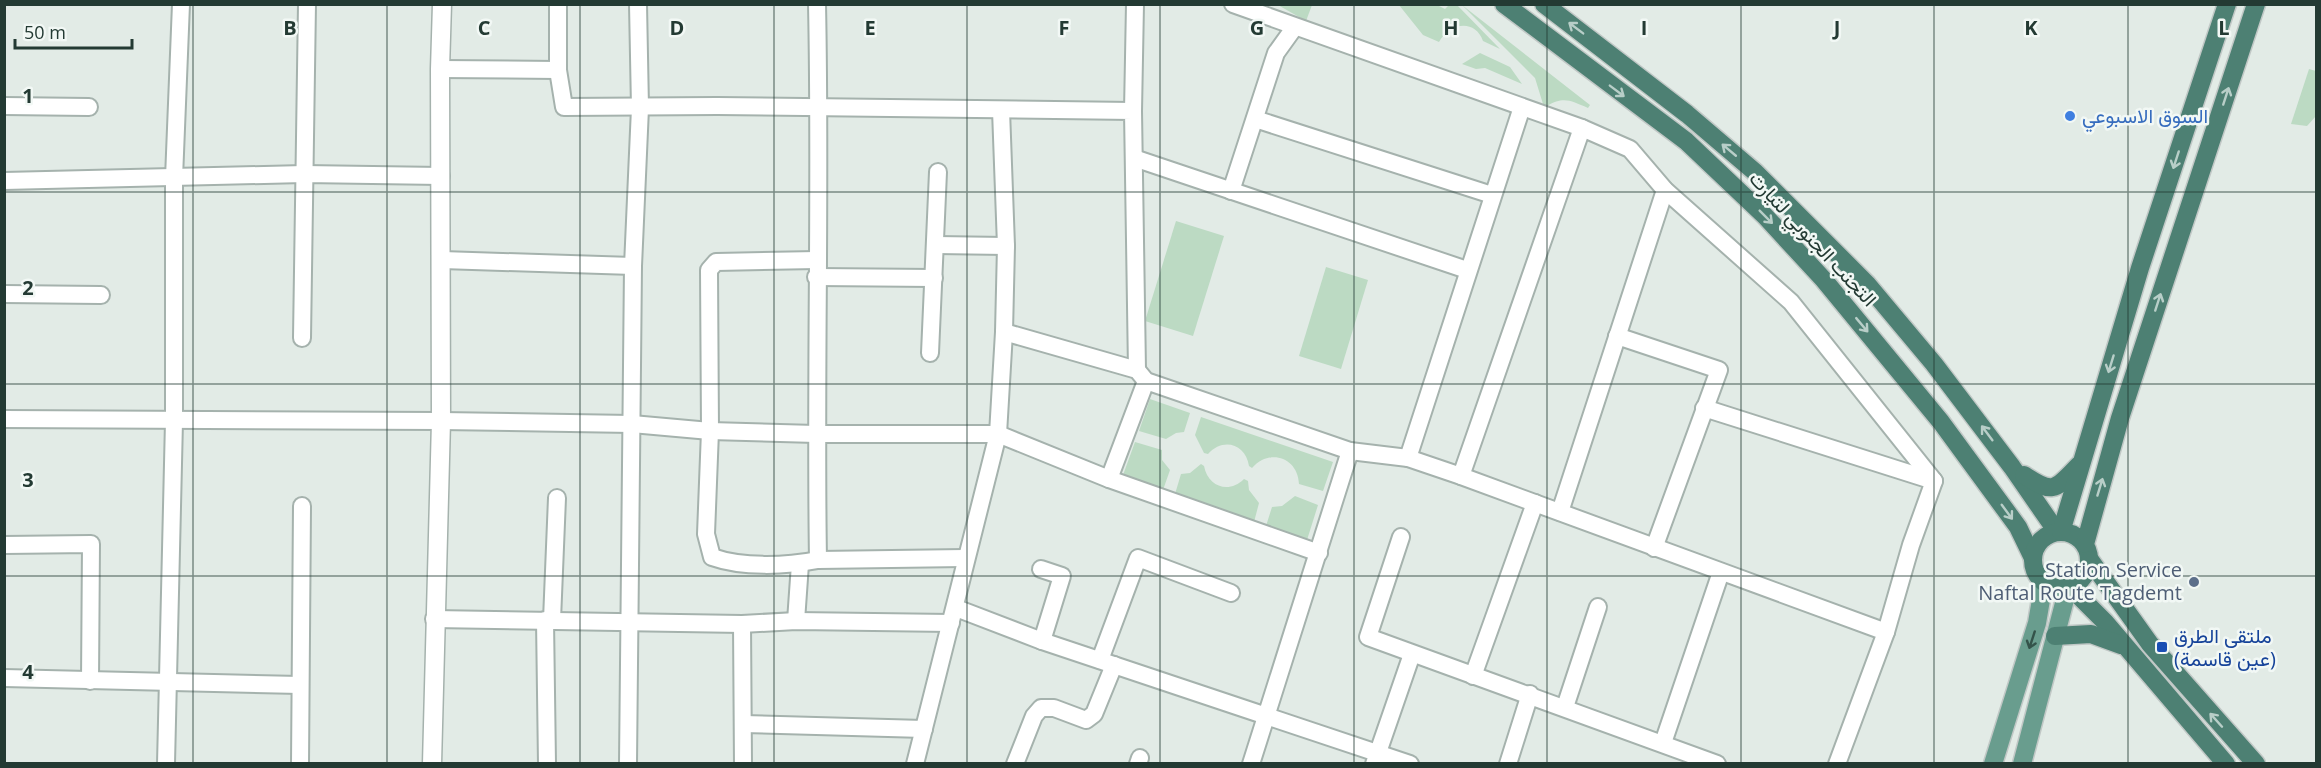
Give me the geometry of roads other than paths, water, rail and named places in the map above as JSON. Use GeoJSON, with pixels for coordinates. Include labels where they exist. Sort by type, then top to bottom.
{"type":"FeatureCollection","features":[{"type":"Feature","properties":{"kind":"highway","name":"التجنب الجنوبي لتيارت"},"geometry":{"type":"LineString","coordinates":[[1504,4],[1686,141],[1765,216],[1824,280],[1941,422],[2018,527],[2033,558]]}},
{"type":"Feature","properties":{"kind":"highway","name":"التجنب الجنوبي لتيارت"},"geometry":{"type":"LineString","coordinates":[[1544,4],[1687,114],[1755,172],[1867,284],[1934,364],[2059,532]]}},
{"type":"Feature","properties":{"kind":"highway"},"geometry":{"type":"LineString","coordinates":[[2059,532],[2140,268],[2227,4]]}},
{"type":"Feature","properties":{"kind":"highway"},"geometry":{"type":"LineString","coordinates":[[2256,4],[2120,418],[2087,552],[2086,574],[2069,588],[2055,588],[2044,582],[2035,572],[2033,558],[2043,538],[2059,532],[2078,537],[2087,552],[2150,644],[2256,764]]}},
{"type":"Feature","properties":{"kind":"highway"},"geometry":{"type":"LineString","coordinates":[[2012,466],[2049,489],[2060,485],[2082,462]]}},
{"type":"Feature","properties":{"kind":"highway"},"geometry":{"type":"LineString","coordinates":[[2069,588],[2105,622],[2226,764]]}},
{"type":"Feature","properties":{"kind":"highway"},"geometry":{"type":"LineString","coordinates":[[2055,636],[2091,634],[2104,636],[2127,649]]}},
{"type":"Feature","properties":{"kind":"main road"},"geometry":{"type":"LineString","coordinates":[[1993,764],[2037,623],[2044,582]]}},
{"type":"Feature","properties":{"kind":"main road"},"geometry":{"type":"LineString","coordinates":[[2022,764],[2069,588]]}},
{"type":"Feature","properties":{"kind":"street"},"geometry":{"type":"LineString","coordinates":[[166,764],[174,421],[174,178],[181,4]]}},
{"type":"Feature","properties":{"kind":"street"},"geometry":{"type":"LineString","coordinates":[[302,338],[307,4]]}},
{"type":"Feature","properties":{"kind":"street"},"geometry":{"type":"LineString","coordinates":[[432,764],[434,619],[441,421],[440,69],[442,4]]}},
{"type":"Feature","properties":{"kind":"street"},"geometry":{"type":"LineString","coordinates":[[558,4],[558,70],[564,107],[717,106],[1133,111]]}},
{"type":"Feature","properties":{"kind":"street"},"geometry":{"type":"LineString","coordinates":[[628,764],[633,266],[640,108],[638,4]]}},
{"type":"Feature","properties":{"kind":"street"},"geometry":{"type":"LineString","coordinates":[[817,4],[819,108],[816,434],[818,560]]}},
{"type":"Feature","properties":{"kind":"street"},"geometry":{"type":"LineString","coordinates":[[1109,479],[1142,375],[1133,111],[1135,4]]}},
{"type":"Feature","properties":{"kind":"street"},"geometry":{"type":"LineString","coordinates":[[1233,4],[1294,28],[1582,128],[1630,149],[1665,190],[1791,302],[1934,481]]}},
{"type":"Feature","properties":{"kind":"street"},"geometry":{"type":"LineString","coordinates":[[1231,191],[1276,53],[1294,28]]}},
{"type":"Feature","properties":{"kind":"street"},"geometry":{"type":"LineString","coordinates":[[440,69],[558,70]]}},
{"type":"Feature","properties":{"kind":"street"},"geometry":{"type":"LineString","coordinates":[[4,106],[89,107]]}},
{"type":"Feature","properties":{"kind":"street"},"geometry":{"type":"LineString","coordinates":[[1408,458],[1467,270],[1522,107]]}},
{"type":"Feature","properties":{"kind":"street"},"geometry":{"type":"LineString","coordinates":[[915,764],[998,434],[1006,246],[1001,110]]}},
{"type":"Feature","properties":{"kind":"street"},"geometry":{"type":"LineString","coordinates":[[1255,119],[1492,195]]}},
{"type":"Feature","properties":{"kind":"street"},"geometry":{"type":"LineString","coordinates":[[1461,476],[1582,128]]}},
{"type":"Feature","properties":{"kind":"street"},"geometry":{"type":"LineString","coordinates":[[1134,158],[1467,270]]}},
{"type":"Feature","properties":{"kind":"street"},"geometry":{"type":"LineString","coordinates":[[930,353],[938,172]]}},
{"type":"Feature","properties":{"kind":"street"},"geometry":{"type":"LineString","coordinates":[[4,181],[304,174],[441,176]]}},
{"type":"Feature","properties":{"kind":"street"},"geometry":{"type":"LineString","coordinates":[[1560,512],[1665,190]]}},
{"type":"Feature","properties":{"kind":"street"},"geometry":{"type":"LineString","coordinates":[[936,245],[1006,246]]}},
{"type":"Feature","properties":{"kind":"street"},"geometry":{"type":"LineString","coordinates":[[442,260],[633,266]]}},
{"type":"Feature","properties":{"kind":"street"},"geometry":{"type":"LineString","coordinates":[[934,278],[716,262],[712,265],[709,270],[710,431],[706,534],[712,556],[728,562],[800,564],[818,560],[966,558]]}},
{"type":"Feature","properties":{"kind":"street"},"geometry":{"type":"LineString","coordinates":[[4,294],[100,295]]}},
{"type":"Feature","properties":{"kind":"street"},"geometry":{"type":"LineString","coordinates":[[1004,332],[1142,375],[1350,451],[1408,458],[1461,476],[1886,632]]}},
{"type":"Feature","properties":{"kind":"street"},"geometry":{"type":"LineString","coordinates":[[1617,336],[1719,370],[1654,548]]}},
{"type":"Feature","properties":{"kind":"street"},"geometry":{"type":"LineString","coordinates":[[1704,408],[1934,481]]}},
{"type":"Feature","properties":{"kind":"street"},"geometry":{"type":"LineString","coordinates":[[4,419],[441,421],[632,424],[710,431],[816,434],[998,434],[1109,479],[1319,553]]}},
{"type":"Feature","properties":{"kind":"street"},"geometry":{"type":"LineString","coordinates":[[1251,764],[1268,718],[1350,451]]}},
{"type":"Feature","properties":{"kind":"street"},"geometry":{"type":"LineString","coordinates":[[1837,764],[1886,632],[1911,545],[1934,481]]}},
{"type":"Feature","properties":{"kind":"street"},"geometry":{"type":"LineString","coordinates":[[547,764],[548,620],[557,498]]}},
{"type":"Feature","properties":{"kind":"street"},"geometry":{"type":"LineString","coordinates":[[1473,676],[1535,503]]}},
{"type":"Feature","properties":{"kind":"street"},"geometry":{"type":"LineString","coordinates":[[300,764],[302,506]]}},
{"type":"Feature","properties":{"kind":"street"},"geometry":{"type":"LineString","coordinates":[[1401,537],[1368,637],[1663,742],[1717,764]]}},
{"type":"Feature","properties":{"kind":"street"},"geometry":{"type":"LineString","coordinates":[[4,545],[91,544],[90,681]]}},
{"type":"Feature","properties":{"kind":"street"},"geometry":{"type":"LineString","coordinates":[[1015,764],[1034,716],[1041,708],[1054,708],[1086,720],[1094,714],[1138,558],[1231,593]]}},
{"type":"Feature","properties":{"kind":"street"},"geometry":{"type":"LineString","coordinates":[[796,621],[800,564]]}},
{"type":"Feature","properties":{"kind":"street"},"geometry":{"type":"LineString","coordinates":[[1041,569],[1062,576],[1042,641]]}},
{"type":"Feature","properties":{"kind":"street"},"geometry":{"type":"LineString","coordinates":[[1663,742],[1721,573]]}},
{"type":"Feature","properties":{"kind":"street"},"geometry":{"type":"LineString","coordinates":[[1566,707],[1599,607]]}},
{"type":"Feature","properties":{"kind":"street"},"geometry":{"type":"LineString","coordinates":[[434,619],[742,624],[954,616],[1042,641],[1268,718],[1376,758],[1410,764]]}},
{"type":"Feature","properties":{"kind":"street"},"geometry":{"type":"LineString","coordinates":[[742,624],[743,764]]}},
{"type":"Feature","properties":{"kind":"street"},"geometry":{"type":"LineString","coordinates":[[1376,758],[1412,654]]}},
{"type":"Feature","properties":{"kind":"street"},"geometry":{"type":"LineString","coordinates":[[4,678],[167,684],[300,685]]}},
{"type":"Feature","properties":{"kind":"street"},"geometry":{"type":"LineString","coordinates":[[1508,764],[1530,694]]}},
{"type":"Feature","properties":{"kind":"street"},"geometry":{"type":"LineString","coordinates":[[743,724],[924,729]]}},
{"type":"Feature","properties":{"kind":"place","name":"السوق الاسبوعي"},"geometry":{"type":"Point","coordinates":[2070,116]}},
{"type":"Feature","properties":{"kind":"place","name":"Station Service Naftal Route Tagdemt"},"geometry":{"type":"Point","coordinates":[2194,582]}},
{"type":"Feature","properties":{"kind":"place","name":"ملتقى الطرق (عين قاسمة)"},"geometry":{"type":"Point","coordinates":[2162,647]}}]}
